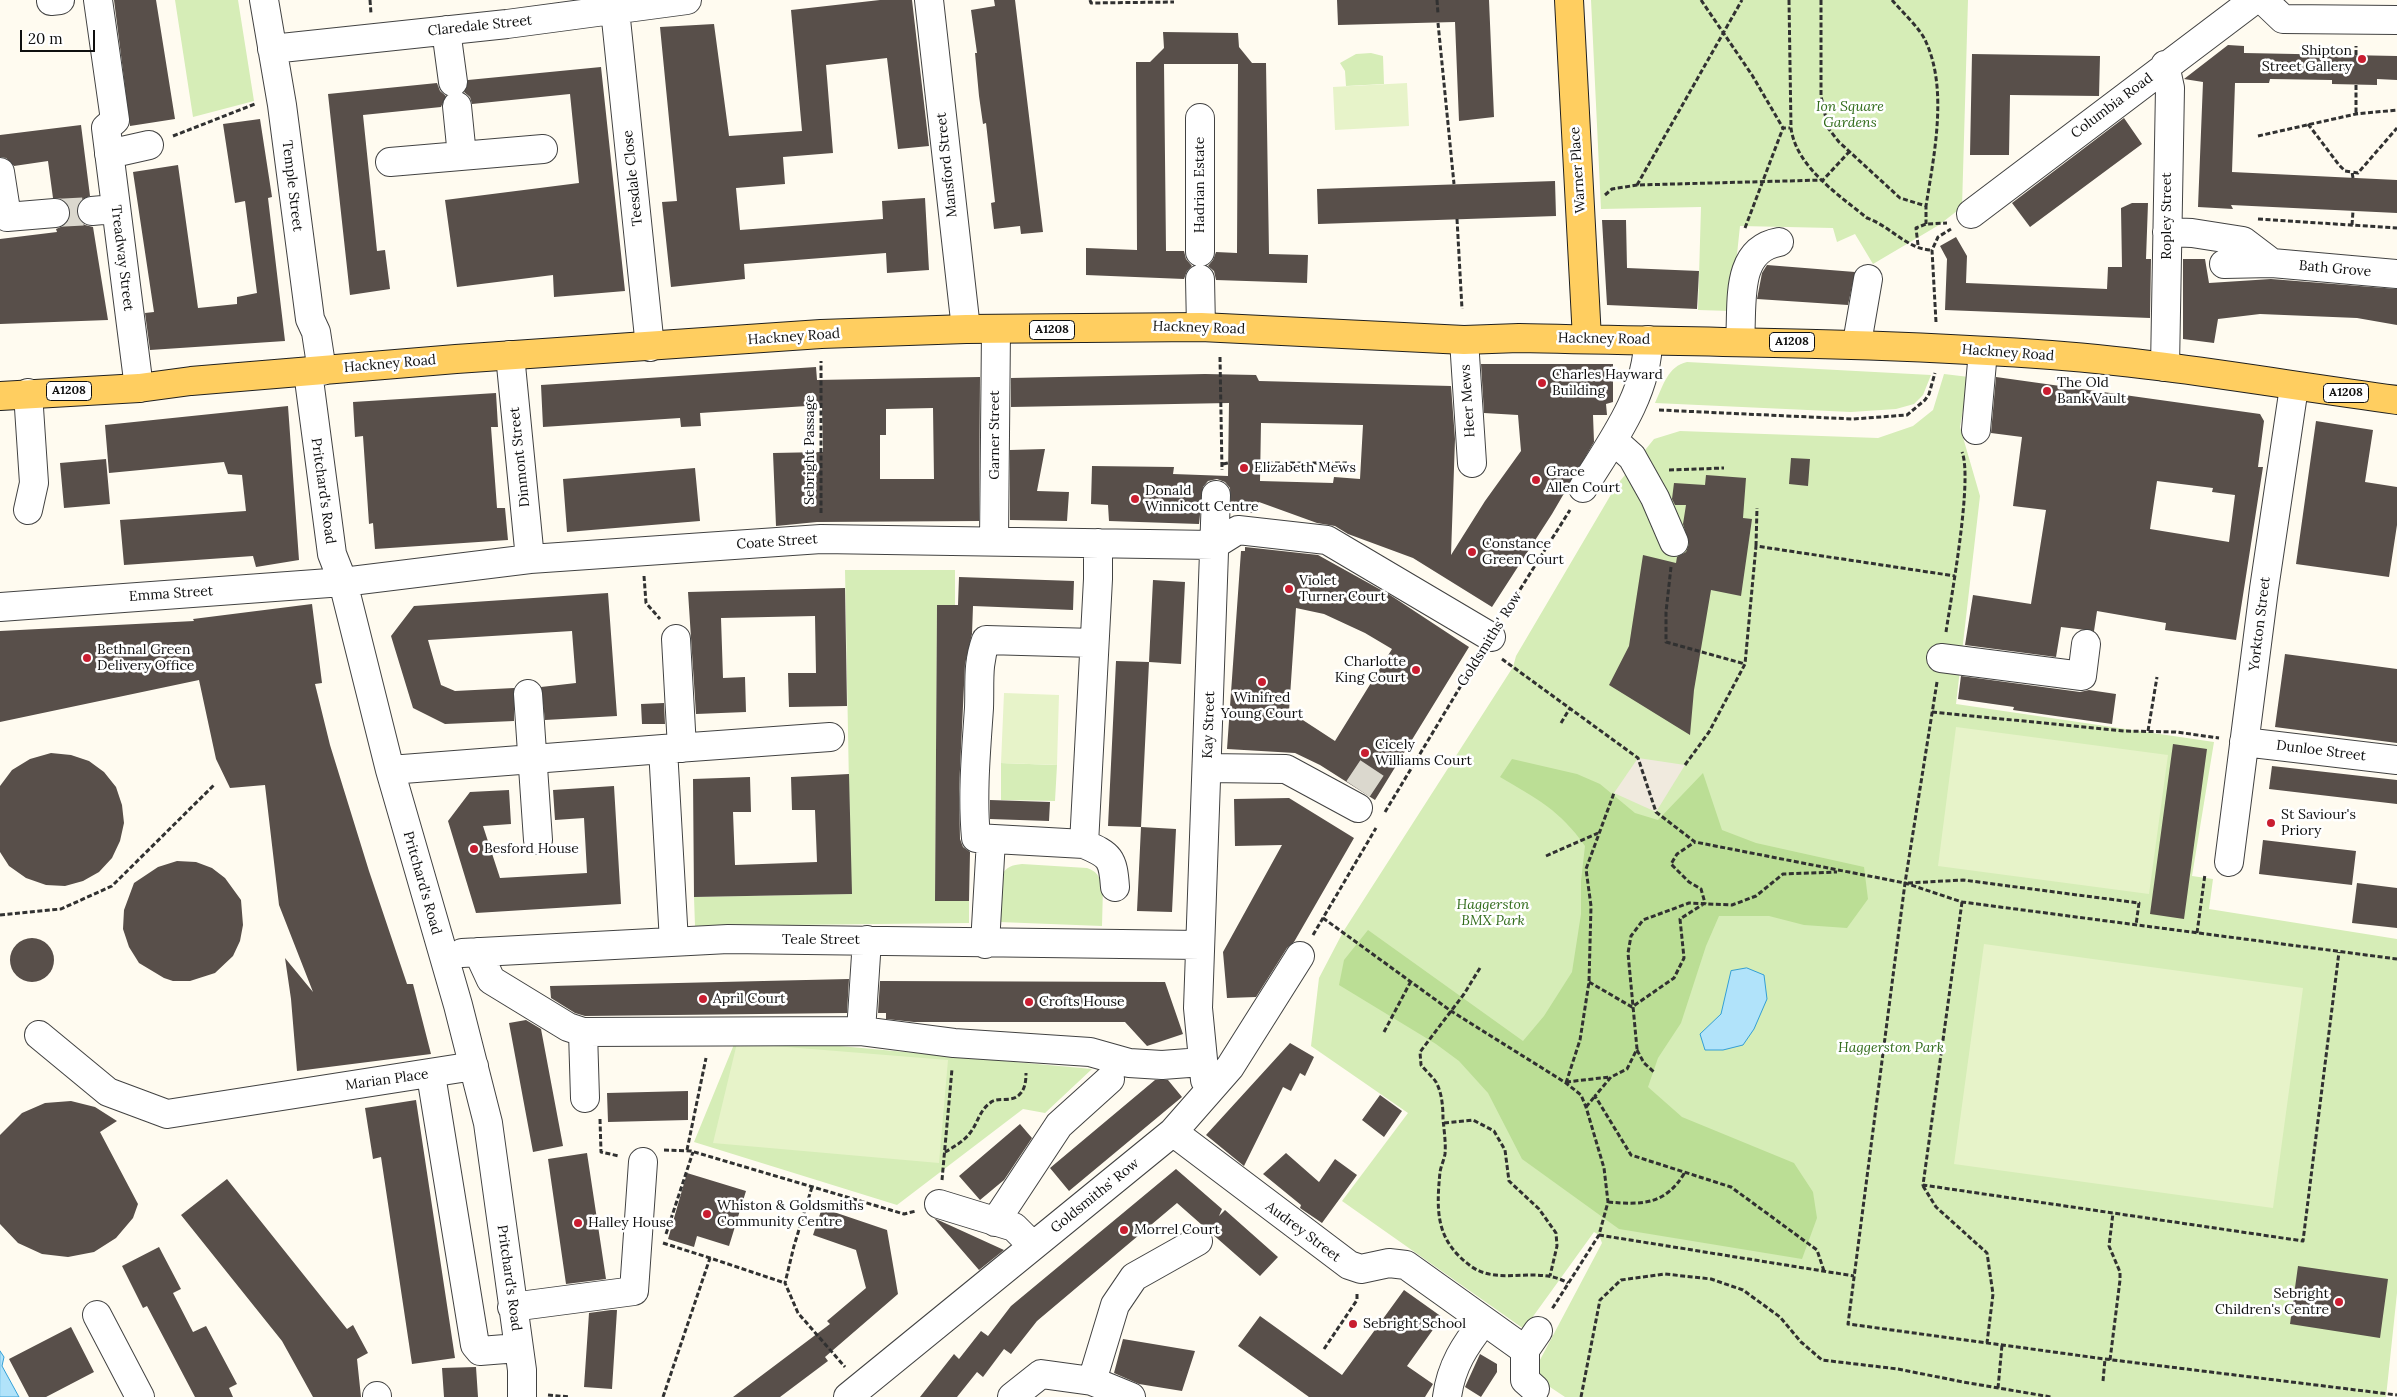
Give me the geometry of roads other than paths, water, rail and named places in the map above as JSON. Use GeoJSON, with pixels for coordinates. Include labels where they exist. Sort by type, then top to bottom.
{"type":"FeatureCollection","features":[{"type":"Feature","properties":{"kind":"main road","name":"Warner Place"},"geometry":{"type":"LineString","coordinates":[[1569,0],[1587,339]]}},
{"type":"Feature","properties":{"kind":"main road","name":"Hackney Road"},"geometry":{"type":"LineString","coordinates":[[0,396],[138,388],[191,381],[510,355],[821,334],[966,329],[1201,327],[1464,340],[1740,340],[1857,344],[2037,354],[2165,367],[2294,387],[2397,400]]}},
{"type":"Feature","properties":{"kind":"street"},"geometry":{"type":"LineString","coordinates":[[98,0],[115,120],[108,141],[149,145]]}},
{"type":"Feature","properties":{"kind":"street","name":"Temple Street"},"geometry":{"type":"LineString","coordinates":[[264,0],[280,95],[310,319],[316,332],[315,371]]}},
{"type":"Feature","properties":{"kind":"street","name":"Claredale Street"},"geometry":{"type":"LineString","coordinates":[[272,49],[515,23],[614,5],[687,0]]}},
{"type":"Feature","properties":{"kind":"street","name":"Mansford Street"},"geometry":{"type":"LineString","coordinates":[[929,0],[966,329]]}},
{"type":"Feature","properties":{"kind":"street","name":"Columbia Road"},"geometry":{"type":"LineString","coordinates":[[1964,220],[2254,0]]}},
{"type":"Feature","properties":{"kind":"street"},"geometry":{"type":"LineString","coordinates":[[2263,0],[2283,18],[2397,20]]}},
{"type":"Feature","properties":{"kind":"street","name":"Teesdale Close"},"geometry":{"type":"LineString","coordinates":[[614,5],[650,346]]}},
{"type":"Feature","properties":{"kind":"street"},"geometry":{"type":"LineString","coordinates":[[446,30],[462,156]]}},
{"type":"Feature","properties":{"kind":"street","name":"Ropley Street"},"geometry":{"type":"LineString","coordinates":[[2165,66],[2170,88],[2165,367]]}},
{"type":"Feature","properties":{"kind":"street","name":"Hadrian Estate"},"geometry":{"type":"LineString","coordinates":[[1200,118],[1200,252]]}},
{"type":"Feature","properties":{"kind":"street","name":"Treadway Street"},"geometry":{"type":"LineString","coordinates":[[108,141],[103,210],[138,388]]}},
{"type":"Feature","properties":{"kind":"street"},"geometry":{"type":"LineString","coordinates":[[390,162],[543,149]]}},
{"type":"Feature","properties":{"kind":"street"},"geometry":{"type":"LineString","coordinates":[[0,172],[7,217],[55,213]]}},
{"type":"Feature","properties":{"kind":"street"},"geometry":{"type":"LineString","coordinates":[[2167,232],[2192,233],[2243,241],[2272,263]]}},
{"type":"Feature","properties":{"kind":"street"},"geometry":{"type":"LineString","coordinates":[[1740,340],[1747,268],[1758,249],[1768,244],[1780,242]]}},
{"type":"Feature","properties":{"kind":"street","name":"Bath Grove"},"geometry":{"type":"LineString","coordinates":[[2224,264],[2272,263],[2397,274]]}},
{"type":"Feature","properties":{"kind":"street"},"geometry":{"type":"LineString","coordinates":[[1200,279],[1201,327]]}},
{"type":"Feature","properties":{"kind":"street"},"geometry":{"type":"LineString","coordinates":[[1857,344],[1868,279]]}},
{"type":"Feature","properties":{"kind":"street","name":"Garner Street"},"geometry":{"type":"LineString","coordinates":[[994,541],[996,329]]}},
{"type":"Feature","properties":{"kind":"street","name":"Heer Mews"},"geometry":{"type":"LineString","coordinates":[[1464,340],[1472,463]]}},
{"type":"Feature","properties":{"kind":"street"},"geometry":{"type":"LineString","coordinates":[[1583,488],[1613,440],[1646,369],[1648,340]]}},
{"type":"Feature","properties":{"kind":"street"},"geometry":{"type":"LineString","coordinates":[[1976,430],[1983,352]]}},
{"type":"Feature","properties":{"kind":"street","name":"Dinmont Street"},"geometry":{"type":"LineString","coordinates":[[510,355],[530,559]]}},
{"type":"Feature","properties":{"kind":"street","name":"Pritchard's Road"},"geometry":{"type":"LineString","coordinates":[[315,371],[332,554],[343,582],[390,770],[474,1066],[488,1123],[518,1348],[522,1397]]}},
{"type":"Feature","properties":{"kind":"street","name":"Yorkton Street"},"geometry":{"type":"LineString","coordinates":[[2217,866],[2244,742],[2294,387]]}},
{"type":"Feature","properties":{"kind":"street"},"geometry":{"type":"LineString","coordinates":[[28,393],[34,483],[28,510]]}},
{"type":"Feature","properties":{"kind":"street"},"geometry":{"type":"LineString","coordinates":[[1613,440],[1632,457],[1655,498],[1674,542]]}},
{"type":"Feature","properties":{"kind":"street","name":"Kay Street"},"geometry":{"type":"LineString","coordinates":[[1206,1094],[1198,1008],[1208,768],[1216,495]]}},
{"type":"Feature","properties":{"kind":"street"},"geometry":{"type":"LineString","coordinates":[[1214,545],[1238,530],[1327,540],[1420,593],[1491,637]]}},
{"type":"Feature","properties":{"kind":"street","name":"Coate Street"},"geometry":{"type":"LineString","coordinates":[[343,582],[530,559],[821,539],[1214,545]]}},
{"type":"Feature","properties":{"kind":"street"},"geometry":{"type":"LineString","coordinates":[[1084,844],[1098,543]]}},
{"type":"Feature","properties":{"kind":"street","name":"Emma Street"},"geometry":{"type":"LineString","coordinates":[[0,608],[343,582]]}},
{"type":"Feature","properties":{"kind":"street"},"geometry":{"type":"LineString","coordinates":[[674,942],[673,748],[676,639]]}},
{"type":"Feature","properties":{"kind":"street"},"geometry":{"type":"LineString","coordinates":[[1094,643],[986,640],[979,659],[980,692],[973,806],[976,838],[1084,844],[1102,852],[1114,866],[1115,887]]}},
{"type":"Feature","properties":{"kind":"street"},"geometry":{"type":"LineString","coordinates":[[1941,658],[2082,676],[2086,644]]}},
{"type":"Feature","properties":{"kind":"street"},"geometry":{"type":"LineString","coordinates":[[528,694],[538,840]]}},
{"type":"Feature","properties":{"kind":"street"},"geometry":{"type":"LineString","coordinates":[[390,770],[830,737]]}},
{"type":"Feature","properties":{"kind":"street","name":"Dunloe Street"},"geometry":{"type":"LineString","coordinates":[[2244,742],[2397,760]]}},
{"type":"Feature","properties":{"kind":"street"},"geometry":{"type":"LineString","coordinates":[[1208,768],[1286,769],[1355,800]]}},
{"type":"Feature","properties":{"kind":"street"},"geometry":{"type":"LineString","coordinates":[[985,944],[990,840]]}},
{"type":"Feature","properties":{"kind":"street","name":"Teale Street"},"geometry":{"type":"LineString","coordinates":[[443,955],[728,939],[867,940],[985,944],[1200,945]]}},
{"type":"Feature","properties":{"kind":"street"},"geometry":{"type":"LineString","coordinates":[[861,1031],[867,940]]}},
{"type":"Feature","properties":{"kind":"street"},"geometry":{"type":"LineString","coordinates":[[478,952],[491,980],[568,1027],[582,1032],[861,1031],[954,1043],[1090,1052],[1129,1063],[1162,1065],[1202,1062]]}},
{"type":"Feature","properties":{"kind":"street","name":"Goldsmiths' Row"},"geometry":{"type":"LineString","coordinates":[[855,1391],[1173,1132],[1230,1067],[1300,956]]}},
{"type":"Feature","properties":{"kind":"street"},"geometry":{"type":"LineString","coordinates":[[582,1032],[585,1098]]}},
{"type":"Feature","properties":{"kind":"street","name":"Marian Place"},"geometry":{"type":"LineString","coordinates":[[39,1035],[108,1092],[167,1114],[300,1092],[431,1075],[474,1066]]}},
{"type":"Feature","properties":{"kind":"street"},"geometry":{"type":"LineString","coordinates":[[431,1075],[475,1345],[480,1351],[518,1348]]}},
{"type":"Feature","properties":{"kind":"street"},"geometry":{"type":"LineString","coordinates":[[995,1222],[1059,1125],[1110,1079]]}},
{"type":"Feature","properties":{"kind":"street","name":"Audrey Street"},"geometry":{"type":"LineString","coordinates":[[1173,1132],[1337,1258],[1360,1269],[1389,1263],[1406,1266],[1484,1321]]}},
{"type":"Feature","properties":{"kind":"street"},"geometry":{"type":"LineString","coordinates":[[512,1307],[634,1291],[651,1239],[643,1162]]}},
{"type":"Feature","properties":{"kind":"street"},"geometry":{"type":"LineString","coordinates":[[939,1204],[1014,1227],[1034,1246]]}},
{"type":"Feature","properties":{"kind":"street"},"geometry":{"type":"LineString","coordinates":[[1092,1381],[1116,1306],[1134,1277],[1198,1241]]}},
{"type":"Feature","properties":{"kind":"street"},"geometry":{"type":"LineString","coordinates":[[97,1315],[134,1395]]}},
{"type":"Feature","properties":{"kind":"street"},"geometry":{"type":"LineString","coordinates":[[1447,1397],[1450,1375],[1471,1337],[1484,1321],[1531,1340],[1525,1380],[1535,1389]]}},
{"type":"Feature","properties":{"kind":"street"},"geometry":{"type":"LineString","coordinates":[[1012,1397],[1041,1374],[1092,1381],[1131,1397]]}},
{"type":"Feature","properties":{"kind":"water"},"geometry":{"type":"Polygon","coordinates":[[[1747,968],[1764,975],[1767,999],[1754,1029],[1743,1045],[1723,1050],[1705,1050],[1700,1034],[1721,1014],[1731,971],[1747,968]]]}},
{"type":"Feature","properties":{"kind":"water"},"geometry":{"type":"Polygon","coordinates":[[[0,1351],[4,1357],[2,1366],[19,1397],[0,1397],[0,1351]]]}},
{"type":"Feature","properties":{"kind":"tunnel"},"geometry":{"type":"LineString","coordinates":[[55,213],[92,211]]}},
{"type":"Feature","properties":{"kind":"tunnel"},"geometry":{"type":"LineString","coordinates":[[1358,789],[1372,768]]}},
{"type":"Feature","properties":{"kind":"place","name":"Shipton Street Gallery"},"geometry":{"type":"Point","coordinates":[2362,59]}},
{"type":"Feature","properties":{"kind":"place","name":"Charles Hayward Building"},"geometry":{"type":"Point","coordinates":[1542,383]}},
{"type":"Feature","properties":{"kind":"place","name":"The Old Bank Vault"},"geometry":{"type":"Point","coordinates":[2047,391]}},
{"type":"Feature","properties":{"kind":"place","name":"Elizabeth Mews"},"geometry":{"type":"Point","coordinates":[1244,468]}},
{"type":"Feature","properties":{"kind":"place","name":"Grace Allen Court"},"geometry":{"type":"Point","coordinates":[1536,480]}},
{"type":"Feature","properties":{"kind":"place","name":"Donald Winnicott Centre"},"geometry":{"type":"Point","coordinates":[1135,499]}},
{"type":"Feature","properties":{"kind":"place","name":"Constance Green Court"},"geometry":{"type":"Point","coordinates":[1472,552]}},
{"type":"Feature","properties":{"kind":"place","name":"Violet Turner Court"},"geometry":{"type":"Point","coordinates":[1289,589]}},
{"type":"Feature","properties":{"kind":"place","name":"Bethnal Green Delivery Office"},"geometry":{"type":"Point","coordinates":[87,658]}},
{"type":"Feature","properties":{"kind":"place","name":"Charlotte King Court"},"geometry":{"type":"Point","coordinates":[1416,670]}},
{"type":"Feature","properties":{"kind":"place","name":"Winifred Young Court"},"geometry":{"type":"Point","coordinates":[1262,682]}},
{"type":"Feature","properties":{"kind":"place","name":"Cicely Williams Court"},"geometry":{"type":"Point","coordinates":[1365,753]}},
{"type":"Feature","properties":{"kind":"place","name":"St Saviour's Priory"},"geometry":{"type":"Point","coordinates":[2271,823]}},
{"type":"Feature","properties":{"kind":"place","name":"Besford House"},"geometry":{"type":"Point","coordinates":[474,849]}},
{"type":"Feature","properties":{"kind":"place","name":"April Court"},"geometry":{"type":"Point","coordinates":[703,999]}},
{"type":"Feature","properties":{"kind":"place","name":"Crofts House"},"geometry":{"type":"Point","coordinates":[1029,1002]}},
{"type":"Feature","properties":{"kind":"place","name":"Whiston & Goldsmiths Community Centre"},"geometry":{"type":"Point","coordinates":[707,1214]}},
{"type":"Feature","properties":{"kind":"place","name":"Halley House"},"geometry":{"type":"Point","coordinates":[578,1223]}},
{"type":"Feature","properties":{"kind":"place","name":"Morrel Court"},"geometry":{"type":"Point","coordinates":[1124,1230]}},
{"type":"Feature","properties":{"kind":"place","name":"Sebright Children's Centre"},"geometry":{"type":"Point","coordinates":[2339,1302]}},
{"type":"Feature","properties":{"kind":"place","name":"Sebright School"},"geometry":{"type":"Point","coordinates":[1353,1324]}},
{"type":"Feature","properties":{"kind":"park label","name":"Ion Square Gardens"},"geometry":{"type":"Point","coordinates":[1850,116]}},
{"type":"Feature","properties":{"kind":"park label","name":"Haggerston BMX Park"},"geometry":{"type":"Point","coordinates":[1493,914]}},
{"type":"Feature","properties":{"kind":"park label","name":"Haggerston Park"},"geometry":{"type":"Point","coordinates":[1891,1048]}}]}
